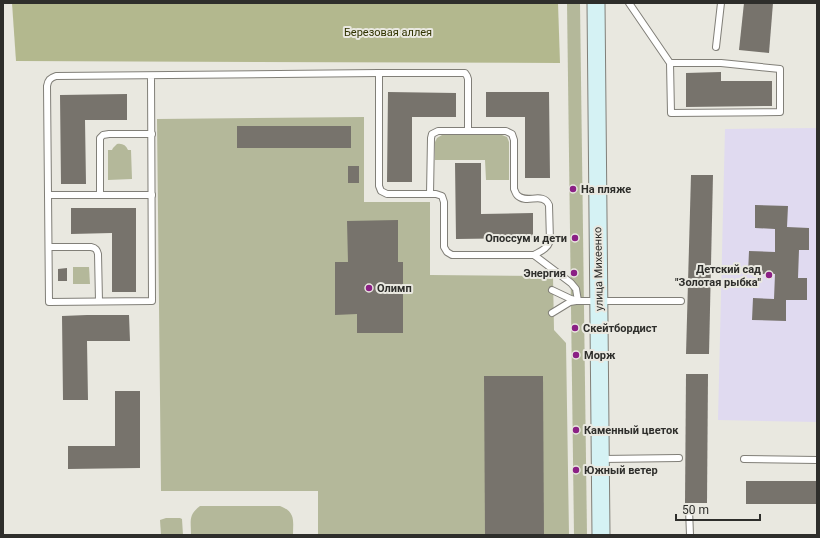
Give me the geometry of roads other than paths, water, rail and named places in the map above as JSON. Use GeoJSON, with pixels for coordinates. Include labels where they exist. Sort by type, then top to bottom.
{"type":"FeatureCollection","features":[{"type":"Feature","properties":{"kind":"street","name":"улица Михеенко"},"geometry":{"type":"LineString","coordinates":[[596,3],[601,535]]}},
{"type":"Feature","properties":{"kind":"lane"},"geometry":{"type":"LineString","coordinates":[[629,3],[670,63],[671,114],[780,112],[780,69],[722,63],[670,63]]}},
{"type":"Feature","properties":{"kind":"lane"},"geometry":{"type":"LineString","coordinates":[[716,47],[721,3]]}},
{"type":"Feature","properties":{"kind":"lane"},"geometry":{"type":"LineString","coordinates":[[379,73],[378,186],[381,191],[387,194],[430,194],[436,194],[442,196],[444,202],[444,247],[447,252],[452,255],[534,255],[545,249],[550,241],[550,205],[543,198],[523,198],[517,195],[514,189],[514,140],[512,134],[506,131],[438,131],[432,134],[430,194]]}},
{"type":"Feature","properties":{"kind":"lane"},"geometry":{"type":"LineString","coordinates":[[151,76],[152,301],[49,302],[47,86],[51,78],[56,76],[465,73],[468,79],[468,131]]}},
{"type":"Feature","properties":{"kind":"lane"},"geometry":{"type":"LineString","coordinates":[[100,195],[100,138],[103,135],[109,134],[152,134]]}},
{"type":"Feature","properties":{"kind":"lane"},"geometry":{"type":"LineString","coordinates":[[48,195],[152,195]]}},
{"type":"Feature","properties":{"kind":"lane"},"geometry":{"type":"LineString","coordinates":[[48,247],[91,247],[98,251],[99,302]]}},
{"type":"Feature","properties":{"kind":"lane"},"geometry":{"type":"LineString","coordinates":[[534,255],[571,284],[576,290],[578,300]]}},
{"type":"Feature","properties":{"kind":"lane"},"geometry":{"type":"LineString","coordinates":[[552,290],[571,299],[578,300],[681,300]]}},
{"type":"Feature","properties":{"kind":"lane"},"geometry":{"type":"LineString","coordinates":[[552,313],[570,302],[578,300]]}},
{"type":"Feature","properties":{"kind":"lane"},"geometry":{"type":"LineString","coordinates":[[600,459],[679,458]]}},
{"type":"Feature","properties":{"kind":"lane"},"geometry":{"type":"LineString","coordinates":[[744,459],[817,460]]}},
{"type":"Feature","properties":{"kind":"lane"},"geometry":{"type":"LineString","coordinates":[[689,509],[690,535]]}},
{"type":"Feature","properties":{"kind":"place","name":"На пляже"},"geometry":{"type":"Point","coordinates":[573,189]}},
{"type":"Feature","properties":{"kind":"place","name":"Опоссум и дети"},"geometry":{"type":"Point","coordinates":[575,238]}},
{"type":"Feature","properties":{"kind":"place","name":"Энергия"},"geometry":{"type":"Point","coordinates":[574,273]}},
{"type":"Feature","properties":{"kind":"place","name":"Детский сад \"Золотая рыбка\""},"geometry":{"type":"Point","coordinates":[769,275]}},
{"type":"Feature","properties":{"kind":"place","name":"Олимп"},"geometry":{"type":"Point","coordinates":[369,288]}},
{"type":"Feature","properties":{"kind":"place","name":"Скейтбордист"},"geometry":{"type":"Point","coordinates":[575,328]}},
{"type":"Feature","properties":{"kind":"place","name":"Морж"},"geometry":{"type":"Point","coordinates":[576,355]}},
{"type":"Feature","properties":{"kind":"place","name":"Каменный цветок"},"geometry":{"type":"Point","coordinates":[576,430]}},
{"type":"Feature","properties":{"kind":"place","name":"Южный ветер"},"geometry":{"type":"Point","coordinates":[576,470]}},
{"type":"Feature","properties":{"kind":"park label","name":"Березовая аллея"},"geometry":{"type":"Point","coordinates":[388,32]}}]}
